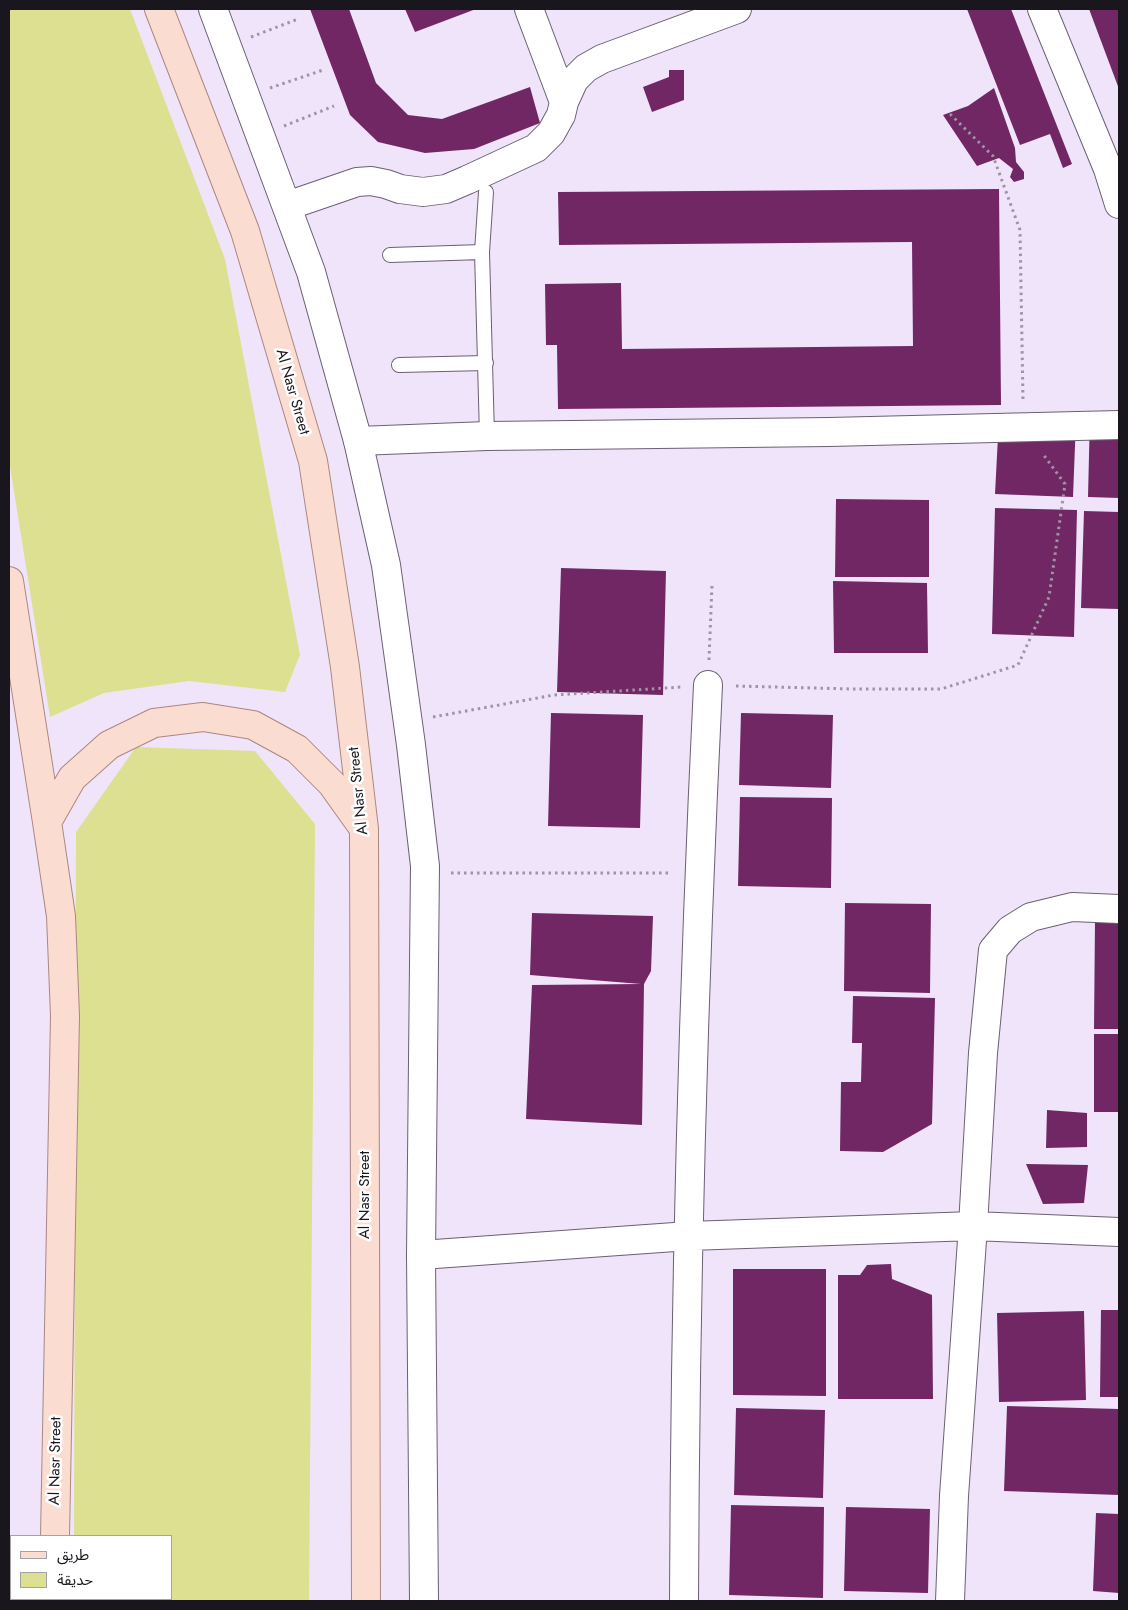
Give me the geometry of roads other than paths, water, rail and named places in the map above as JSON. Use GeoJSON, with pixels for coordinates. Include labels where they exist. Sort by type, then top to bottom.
{"type":"FeatureCollection","features":[{"type":"Feature","properties":{"kind":"main road","name":"Al Nasr Street"},"geometry":{"type":"LineString","coordinates":[[159,9],[244,231],[312,461],[345,667],[364,829],[366,1601]]}},
{"type":"Feature","properties":{"kind":"main road","name":"Al Nasr Street"},"geometry":{"type":"LineString","coordinates":[[9,581],[60,916],[64,1016],[55,1535]]}},
{"type":"Feature","properties":{"kind":"main road"},"geometry":{"type":"LineString","coordinates":[[47,822],[72,778],[109,745],[154,723],[203,717],[252,725],[297,749],[332,784],[364,829]]}},
{"type":"Feature","properties":{"kind":"street"},"geometry":{"type":"LineString","coordinates":[[213,9],[311,272],[358,441],[386,566],[408,722],[425,873],[421,1255],[424,1601]]}},
{"type":"Feature","properties":{"kind":"street"},"geometry":{"type":"LineString","coordinates":[[529,9],[564,102]]}},
{"type":"Feature","properties":{"kind":"street"},"geometry":{"type":"LineString","coordinates":[[287,206],[357,182],[371,181],[400,189],[423,192],[446,189],[536,148],[551,133],[574,80],[586,68],[602,59],[737,9]]}},
{"type":"Feature","properties":{"kind":"street"},"geometry":{"type":"LineString","coordinates":[[1042,9],[1114,168],[1119,204]]}},
{"type":"Feature","properties":{"kind":"street"},"geometry":{"type":"LineString","coordinates":[[358,441],[487,436],[1119,425]]}},
{"type":"Feature","properties":{"kind":"street"},"geometry":{"type":"LineString","coordinates":[[684,1601],[684,1427],[688,1236],[699,873],[708,686]]}},
{"type":"Feature","properties":{"kind":"street"},"geometry":{"type":"LineString","coordinates":[[950,1601],[954,1496],[983,1053],[993,950],[1010,930],[1031,917],[1072,907],[1119,909]]}},
{"type":"Feature","properties":{"kind":"street"},"geometry":{"type":"LineString","coordinates":[[421,1255],[688,1236],[973,1226],[1119,1232]]}},
{"type":"Feature","properties":{"kind":"lane"},"geometry":{"type":"LineString","coordinates":[[486,192],[482,252],[487,436]]}},
{"type":"Feature","properties":{"kind":"lane"},"geometry":{"type":"LineString","coordinates":[[390,255],[482,252]]}},
{"type":"Feature","properties":{"kind":"lane"},"geometry":{"type":"LineString","coordinates":[[399,365],[486,363]]}}]}
